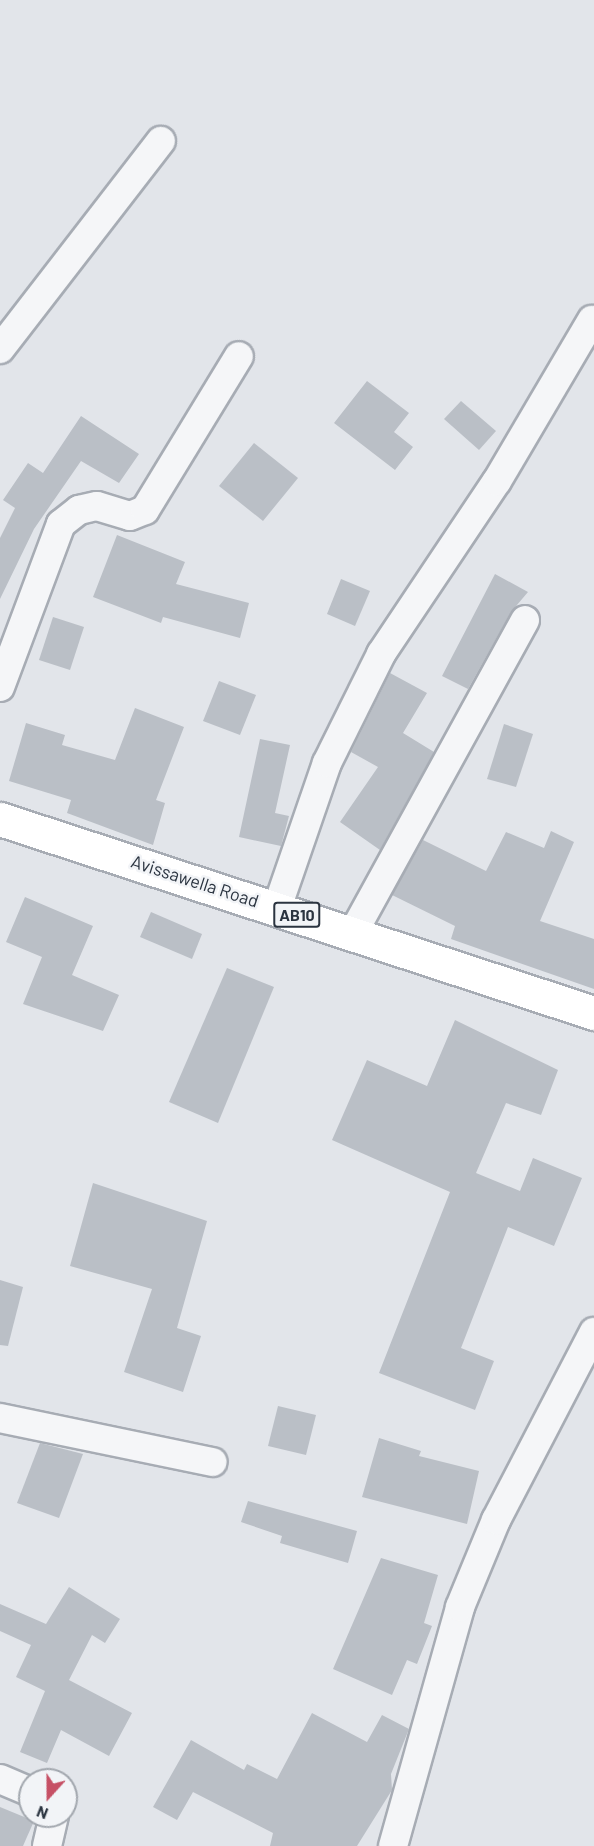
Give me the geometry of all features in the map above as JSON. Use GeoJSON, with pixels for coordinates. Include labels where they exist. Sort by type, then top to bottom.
{"type":"FeatureCollection","features":[{"type":"Feature","properties":{"kind":"main road","name":"Avissawella Road"},"geometry":{"type":"LineString","coordinates":[[0,819],[594,1013]]}},
{"type":"Feature","properties":{"kind":"street"},"geometry":{"type":"LineString","coordinates":[[0,350],[161,141]]}},
{"type":"Feature","properties":{"kind":"street"},"geometry":{"type":"LineString","coordinates":[[277,908],[311,802],[371,672],[408,608],[497,481],[592,320]]}},
{"type":"Feature","properties":{"kind":"street"},"geometry":{"type":"LineString","coordinates":[[0,687],[61,524],[79,510],[97,506],[130,516],[145,510],[239,356]]}},
{"type":"Feature","properties":{"kind":"street"},"geometry":{"type":"LineString","coordinates":[[353,933],[525,620]]}},
{"type":"Feature","properties":{"kind":"street"},"geometry":{"type":"LineString","coordinates":[[393,1846],[460,1607],[496,1520],[594,1332]]}},
{"type":"Feature","properties":{"kind":"street"},"geometry":{"type":"LineString","coordinates":[[0,1418],[212,1462]]}},
{"type":"Feature","properties":{"kind":"street"},"geometry":{"type":"LineString","coordinates":[[0,1779],[18,1787]]}},
{"type":"Feature","properties":{"kind":"street"},"geometry":{"type":"LineString","coordinates":[[47,1846],[51,1828]]}},
{"type":"Feature","properties":{"kind":"building"},"geometry":{"type":"Polygon","coordinates":[[[367,381],[409,413],[394,432],[413,447],[395,470],[334,423],[367,381]]]}},
{"type":"Feature","properties":{"kind":"building"},"geometry":{"type":"Polygon","coordinates":[[[461,401],[496,431],[479,450],[444,419],[461,401]]]}},
{"type":"Feature","properties":{"kind":"building"},"geometry":{"type":"Polygon","coordinates":[[[81,416],[139,454],[119,483],[81,461],[34,529],[0,599],[0,538],[15,508],[3,500],[28,463],[43,473],[81,416]]]}},
{"type":"Feature","properties":{"kind":"building"},"geometry":{"type":"Polygon","coordinates":[[[254,443],[298,478],[263,521],[219,486],[254,443]]]}},
{"type":"Feature","properties":{"kind":"building"},"geometry":{"type":"Polygon","coordinates":[[[117,535],[185,562],[176,584],[249,603],[240,638],[163,617],[161,623],[93,597],[117,535]]]}},
{"type":"Feature","properties":{"kind":"building"},"geometry":{"type":"Polygon","coordinates":[[[495,574],[528,592],[511,612],[468,689],[442,676],[495,574]]]}},
{"type":"Feature","properties":{"kind":"building"},"geometry":{"type":"Polygon","coordinates":[[[341,579],[370,591],[355,626],[327,614],[341,579]]]}},
{"type":"Feature","properties":{"kind":"building"},"geometry":{"type":"Polygon","coordinates":[[[53,617],[84,627],[70,670],[39,660],[53,617]]]}},
{"type":"Feature","properties":{"kind":"building"},"geometry":{"type":"Polygon","coordinates":[[[390,673],[427,693],[403,733],[434,752],[380,850],[340,822],[378,767],[351,752],[390,673]]]}},
{"type":"Feature","properties":{"kind":"building"},"geometry":{"type":"Polygon","coordinates":[[[219,681],[256,695],[240,735],[203,721],[219,681]]]}},
{"type":"Feature","properties":{"kind":"building"},"geometry":{"type":"Polygon","coordinates":[[[135,708],[184,727],[156,800],[165,803],[153,845],[67,813],[71,800],[9,781],[26,723],[65,735],[62,745],[115,760],[135,708]]]}},
{"type":"Feature","properties":{"kind":"building"},"geometry":{"type":"Polygon","coordinates":[[[504,724],[533,734],[516,787],[487,779],[504,724]]]}},
{"type":"Feature","properties":{"kind":"building"},"geometry":{"type":"Polygon","coordinates":[[[260,739],[290,745],[275,813],[289,816],[281,846],[239,837],[260,739]]]}},
{"type":"Feature","properties":{"kind":"building"},"geometry":{"type":"Polygon","coordinates":[[[551,831],[574,842],[540,921],[594,939],[594,989],[451,939],[455,926],[392,895],[423,840],[486,871],[506,832],[544,848],[551,831]]]}},
{"type":"Feature","properties":{"kind":"building"},"geometry":{"type":"Polygon","coordinates":[[[25,897],[93,926],[72,975],[119,995],[103,1031],[23,1004],[42,957],[6,942],[25,897]]]}},
{"type":"Feature","properties":{"kind":"building"},"geometry":{"type":"Polygon","coordinates":[[[151,912],[202,934],[192,959],[140,937],[151,912]]]}},
{"type":"Feature","properties":{"kind":"building"},"geometry":{"type":"Polygon","coordinates":[[[227,968],[274,987],[218,1123],[169,1102],[227,968]]]}},
{"type":"Feature","properties":{"kind":"building"},"geometry":{"type":"Polygon","coordinates":[[[455,1020],[558,1070],[541,1115],[506,1103],[476,1173],[520,1191],[533,1158],[582,1178],[554,1246],[508,1227],[461,1348],[494,1361],[475,1410],[379,1373],[450,1192],[332,1140],[367,1060],[427,1086],[455,1020]]]}},
{"type":"Feature","properties":{"kind":"building"},"geometry":{"type":"Polygon","coordinates":[[[93,1183],[207,1221],[177,1328],[201,1336],[183,1392],[124,1372],[152,1289],[70,1266],[93,1183]]]}},
{"type":"Feature","properties":{"kind":"building"},"geometry":{"type":"Polygon","coordinates":[[[0,1280],[23,1287],[8,1346],[0,1345],[0,1280]]]}},
{"type":"Feature","properties":{"kind":"building"},"geometry":{"type":"Polygon","coordinates":[[[278,1406],[316,1415],[306,1455],[268,1446],[278,1406]]]}},
{"type":"Feature","properties":{"kind":"building"},"geometry":{"type":"Polygon","coordinates":[[[379,1438],[421,1451],[419,1456],[479,1471],[467,1524],[362,1497],[379,1438]]]}},
{"type":"Feature","properties":{"kind":"building"},"geometry":{"type":"Polygon","coordinates":[[[40,1443],[83,1454],[59,1518],[17,1503],[40,1443]]]}},
{"type":"Feature","properties":{"kind":"building"},"geometry":{"type":"Polygon","coordinates":[[[248,1501],[357,1531],[348,1563],[280,1543],[282,1536],[241,1522],[248,1501]]]}},
{"type":"Feature","properties":{"kind":"building"},"geometry":{"type":"Polygon","coordinates":[[[381,1558],[438,1575],[424,1623],[432,1626],[417,1664],[407,1660],[392,1695],[333,1669],[381,1558]]]}},
{"type":"Feature","properties":{"kind":"building"},"geometry":{"type":"Polygon","coordinates":[[[69,1587],[120,1619],[105,1643],[92,1635],[69,1680],[132,1713],[109,1756],[61,1730],[47,1763],[20,1752],[45,1691],[16,1677],[31,1645],[0,1631],[0,1604],[46,1624],[69,1587]]]}},
{"type":"Feature","properties":{"kind":"building"},"geometry":{"type":"Polygon","coordinates":[[[312,1713],[367,1742],[382,1715],[409,1729],[391,1774],[392,1790],[357,1846],[270,1846],[273,1833],[193,1792],[177,1820],[153,1807],[191,1740],[244,1770],[247,1764],[277,1779],[312,1713]]]}},
{"type":"Feature","properties":{"kind":"building"},"geometry":{"type":"Polygon","coordinates":[[[0,1807],[18,1814],[18,1828],[31,1828],[23,1846],[0,1846],[0,1807]]]}}]}
